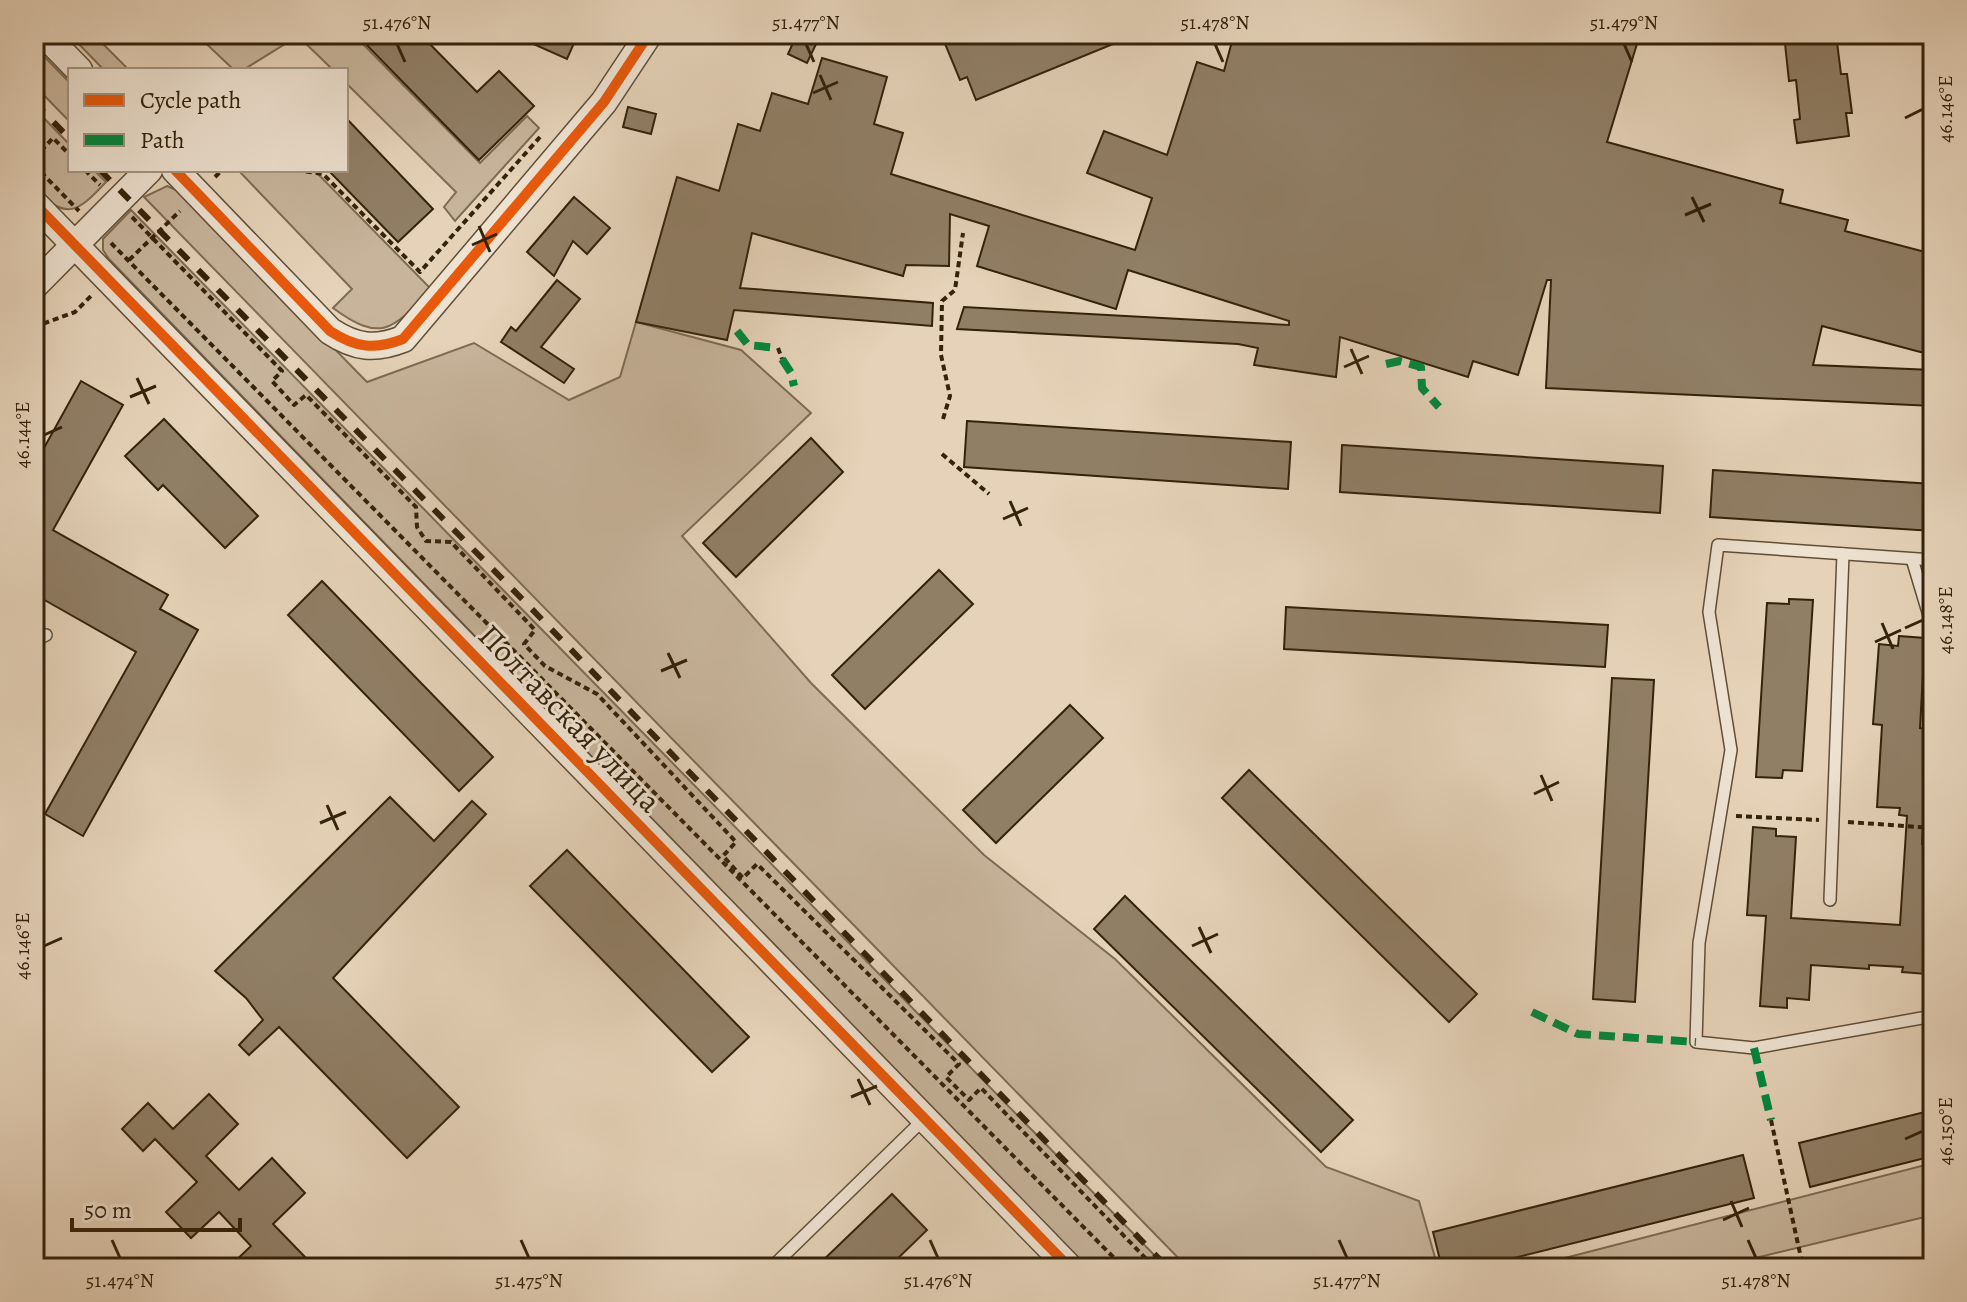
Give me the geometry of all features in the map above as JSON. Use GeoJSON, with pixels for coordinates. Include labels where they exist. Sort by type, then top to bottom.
{"type":"FeatureCollection","features":[{"type":"Feature","properties":{"kind":"street"},"geometry":{"type":"LineString","coordinates":[[44,34],[77,68]]}},
{"type":"Feature","properties":{"kind":"street"},"geometry":{"type":"LineString","coordinates":[[177,172],[330,331],[349,343],[382,347],[403,339],[604,102],[649,34]]}},
{"type":"Feature","properties":{"kind":"street"},"geometry":{"type":"LineString","coordinates":[[34,286],[147,172]]}},
{"type":"Feature","properties":{"kind":"street","name":"Полтавская улица"},"geometry":{"type":"LineString","coordinates":[[34,203],[1070,1268]]}},
{"type":"Feature","properties":{"kind":"lane"},"geometry":{"type":"LineString","coordinates":[[1933,560],[1718,545],[1709,612],[1731,750],[1699,943],[1696,1042],[1754,1048],[1933,1016]]}},
{"type":"Feature","properties":{"kind":"lane"},"geometry":{"type":"LineString","coordinates":[[1830,900],[1843,554]]}},
{"type":"Feature","properties":{"kind":"lane"},"geometry":{"type":"LineString","coordinates":[[1912,559],[1933,629]]}},
{"type":"Feature","properties":{"kind":"lane"},"geometry":{"type":"LineString","coordinates":[[34,641],[46,635]]}},
{"type":"Feature","properties":{"kind":"lane"},"geometry":{"type":"LineString","coordinates":[[771,1268],[924,1119]]}},
{"type":"Feature","properties":{"kind":"path"},"geometry":{"type":"LineString","coordinates":[[310,172],[323,174],[420,272],[542,134]]}},
{"type":"Feature","properties":{"kind":"path"},"geometry":{"type":"LineString","coordinates":[[34,144],[41,151],[53,138],[68,153]]}},
{"type":"Feature","properties":{"kind":"path"},"geometry":{"type":"LineString","coordinates":[[34,165],[1124,1268]]}},
{"type":"Feature","properties":{"kind":"path"},"geometry":{"type":"LineString","coordinates":[[87,172],[282,371],[272,381],[294,405],[306,395],[416,507],[417,527],[426,541],[451,542],[535,630],[524,644],[545,666],[597,694],[736,842],[723,856],[743,878],[757,864],[959,1064],[946,1077],[969,1100],[981,1088],[1155,1268]]}},
{"type":"Feature","properties":{"kind":"path"},"geometry":{"type":"LineString","coordinates":[[34,327],[75,312],[220,172]]}},
{"type":"Feature","properties":{"kind":"path"},"geometry":{"type":"LineString","coordinates":[[943,419],[950,396],[941,355],[942,301],[955,290],[963,233]]}},
{"type":"Feature","properties":{"kind":"path"},"geometry":{"type":"LineString","coordinates":[[778,348],[782,359]]}},
{"type":"Feature","properties":{"kind":"path"},"geometry":{"type":"LineString","coordinates":[[942,454],[989,494]]}},
{"type":"Feature","properties":{"kind":"path"},"geometry":{"type":"LineString","coordinates":[[1771,1120],[1801,1258]]}},
{"type":"Feature","properties":{"kind":"shaded area"},"geometry":{"type":"Polygon","coordinates":[[[69,34],[93,34],[127,68],[102,68],[69,34]]]}},
{"type":"Feature","properties":{"kind":"shaded area"},"geometry":{"type":"Polygon","coordinates":[[[196,34],[353,34],[480,163],[527,116],[539,128],[455,221],[444,207],[456,192],[348,85],[348,68],[331,68],[298,36],[246,68],[232,68],[196,34]]]}},
{"type":"Feature","properties":{"kind":"shaded area"},"geometry":{"type":"Polygon","coordinates":[[[34,46],[68,81],[68,120],[34,85],[34,46]]]}},
{"type":"Feature","properties":{"kind":"shaded area"},"geometry":{"type":"Polygon","coordinates":[[[34,108],[68,143],[68,172],[96,172],[106,182],[87,201],[72,209],[56,206],[34,190],[34,108]]]}},
{"type":"Feature","properties":{"kind":"shaded area"},"geometry":{"type":"Polygon","coordinates":[[[240,172],[316,172],[431,289],[396,322],[376,328],[364,326],[333,308],[352,289],[240,172]]]}},
{"type":"Feature","properties":{"kind":"shaded area"},"geometry":{"type":"Polygon","coordinates":[[[167,186],[181,192],[367,382],[474,343],[569,400],[620,377],[636,322],[741,350],[811,413],[682,536],[811,683],[984,855],[1115,959],[1326,1167],[1419,1201],[1438,1268],[1188,1268],[144,197],[167,186]]]}},
{"type":"Feature","properties":{"kind":"shaded area"},"geometry":{"type":"Polygon","coordinates":[[[131,210],[1167,1268],[1088,1268],[109,259],[103,250],[103,239],[131,210]]]}},
{"type":"Feature","properties":{"kind":"shaded area"},"geometry":{"type":"Polygon","coordinates":[[[1933,1163],[1933,1215],[1714,1268],[1526,1268],[1933,1163]]]}},
{"type":"Feature","properties":{"kind":"building"},"geometry":{"type":"Polygon","coordinates":[[[356,34],[420,34],[477,92],[499,71],[534,106],[479,160],[356,34]]]}},
{"type":"Feature","properties":{"kind":"building"},"geometry":{"type":"Polygon","coordinates":[[[511,34],[578,34],[567,59],[511,34]]]}},
{"type":"Feature","properties":{"kind":"building"},"geometry":{"type":"Polygon","coordinates":[[[797,34],[817,42],[807,63],[788,54],[797,34]]]}},
{"type":"Feature","properties":{"kind":"building"},"geometry":{"type":"Polygon","coordinates":[[[941,34],[990,34],[993,41],[1011,34],[1135,35],[976,100],[967,77],[960,80],[941,34]]]}},
{"type":"Feature","properties":{"kind":"building"},"geometry":{"type":"Polygon","coordinates":[[[1234,34],[1640,34],[1607,142],[1783,190],[1780,203],[1848,220],[1845,231],[1933,254],[1933,335],[1928,354],[1822,326],[1813,365],[1933,370],[1933,406],[1546,388],[1551,280],[1547,280],[1518,375],[1473,361],[1468,377],[1340,337],[1336,377],[1254,365],[1258,348],[1238,344],[957,329],[964,307],[1289,325],[1289,321],[1128,270],[1116,309],[977,266],[989,226],[950,214],[949,266],[906,265],[903,276],[752,233],[740,288],[933,303],[932,326],[734,310],[727,340],[636,322],[677,177],[719,191],[738,124],[760,131],[772,93],[808,104],[822,58],[887,77],[874,124],[903,133],[891,174],[1135,250],[1152,198],[1087,173],[1104,131],[1167,155],[1197,62],[1224,71],[1234,34]]]}},
{"type":"Feature","properties":{"kind":"building"},"geometry":{"type":"Polygon","coordinates":[[[1784,34],[1836,34],[1841,74],[1847,74],[1852,113],[1846,113],[1849,136],[1797,143],[1794,120],[1800,119],[1796,80],[1789,81],[1784,34]]]}},
{"type":"Feature","properties":{"kind":"building"},"geometry":{"type":"Polygon","coordinates":[[[628,107],[656,114],[651,134],[623,127],[628,107]]]}},
{"type":"Feature","properties":{"kind":"building"},"geometry":{"type":"Polygon","coordinates":[[[348,120],[433,209],[398,242],[330,172],[348,172],[348,120]]]}},
{"type":"Feature","properties":{"kind":"building"},"geometry":{"type":"Polygon","coordinates":[[[574,197],[610,228],[587,254],[573,241],[554,276],[527,252],[574,197]]]}},
{"type":"Feature","properties":{"kind":"building"},"geometry":{"type":"Polygon","coordinates":[[[557,280],[580,299],[541,347],[574,369],[564,383],[501,342],[511,327],[516,331],[557,280]]]}},
{"type":"Feature","properties":{"kind":"building"},"geometry":{"type":"Polygon","coordinates":[[[81,381],[123,405],[53,530],[168,595],[160,609],[198,630],[83,836],[45,814],[136,652],[34,594],[34,466],[81,381]]]}},
{"type":"Feature","properties":{"kind":"building"},"geometry":{"type":"Polygon","coordinates":[[[164,419],[258,516],[225,548],[163,485],[158,490],[125,456],[164,419]]]}},
{"type":"Feature","properties":{"kind":"building"},"geometry":{"type":"Polygon","coordinates":[[[967,421],[1291,442],[1288,489],[964,467],[967,421]]]}},
{"type":"Feature","properties":{"kind":"building"},"geometry":{"type":"Polygon","coordinates":[[[811,438],[843,472],[736,577],[703,543],[811,438]]]}},
{"type":"Feature","properties":{"kind":"building"},"geometry":{"type":"Polygon","coordinates":[[[1342,445],[1663,466],[1660,513],[1340,492],[1342,445]]]}},
{"type":"Feature","properties":{"kind":"building"},"geometry":{"type":"Polygon","coordinates":[[[1713,470],[1933,484],[1933,531],[1710,517],[1713,470]]]}},
{"type":"Feature","properties":{"kind":"building"},"geometry":{"type":"Polygon","coordinates":[[[939,570],[973,604],[865,709],[832,675],[939,570]]]}},
{"type":"Feature","properties":{"kind":"building"},"geometry":{"type":"Polygon","coordinates":[[[322,581],[493,757],[459,791],[288,615],[322,581]]]}},
{"type":"Feature","properties":{"kind":"building"},"geometry":{"type":"Polygon","coordinates":[[[1789,599],[1813,600],[1802,771],[1783,770],[1782,778],[1756,777],[1767,603],[1789,604],[1789,599]]]}},
{"type":"Feature","properties":{"kind":"building"},"geometry":{"type":"Polygon","coordinates":[[[1286,607],[1608,625],[1605,667],[1284,649],[1286,607]]]}},
{"type":"Feature","properties":{"kind":"building"},"geometry":{"type":"Polygon","coordinates":[[[1899,636],[1925,638],[1920,728],[1929,729],[1922,844],[1933,844],[1933,950],[1928,950],[1927,974],[1902,972],[1903,967],[1869,965],[1869,969],[1811,965],[1809,1000],[1787,998],[1787,1008],[1760,1006],[1766,916],[1747,915],[1753,827],[1776,829],[1776,836],[1796,837],[1791,918],[1900,925],[1907,816],[1899,815],[1900,808],[1877,807],[1882,725],[1873,724],[1879,644],[1898,646],[1899,636]]]}},
{"type":"Feature","properties":{"kind":"building"},"geometry":{"type":"Polygon","coordinates":[[[1612,678],[1654,680],[1635,1002],[1593,999],[1612,678]]]}},
{"type":"Feature","properties":{"kind":"building"},"geometry":{"type":"Polygon","coordinates":[[[1070,705],[1103,738],[996,843],[963,810],[1070,705]]]}},
{"type":"Feature","properties":{"kind":"building"},"geometry":{"type":"Polygon","coordinates":[[[1249,770],[1477,994],[1449,1022],[1222,798],[1249,770]]]}},
{"type":"Feature","properties":{"kind":"building"},"geometry":{"type":"Polygon","coordinates":[[[390,797],[434,841],[472,801],[486,814],[333,978],[459,1107],[407,1158],[279,1027],[249,1055],[239,1045],[263,1020],[246,998],[215,971],[390,797]]]}},
{"type":"Feature","properties":{"kind":"building"},"geometry":{"type":"Polygon","coordinates":[[[567,850],[749,1037],[712,1072],[530,886],[567,850]]]}},
{"type":"Feature","properties":{"kind":"building"},"geometry":{"type":"Polygon","coordinates":[[[1125,896],[1353,1120],[1321,1152],[1094,929],[1125,896]]]}},
{"type":"Feature","properties":{"kind":"building"},"geometry":{"type":"Polygon","coordinates":[[[209,1094],[238,1124],[206,1156],[239,1190],[272,1158],[305,1193],[273,1224],[305,1257],[293,1268],[228,1268],[251,1246],[219,1212],[191,1238],[166,1212],[197,1182],[155,1139],[143,1151],[122,1129],[148,1103],[173,1129],[209,1094]]]}},
{"type":"Feature","properties":{"kind":"building"},"geometry":{"type":"Polygon","coordinates":[[[1933,1110],[1933,1156],[1810,1187],[1799,1143],[1933,1110]]]}},
{"type":"Feature","properties":{"kind":"building"},"geometry":{"type":"Polygon","coordinates":[[[1743,1155],[1754,1198],[1474,1268],[1442,1268],[1433,1232],[1743,1155]]]}},
{"type":"Feature","properties":{"kind":"building"},"geometry":{"type":"Polygon","coordinates":[[[892,1194],[927,1230],[888,1268],[815,1268],[892,1194]]]}},
{"type":"Feature","properties":{"kind":"railway"},"geometry":{"type":"LineString","coordinates":[[34,102],[68,137]]}},
{"type":"Feature","properties":{"kind":"railway"},"geometry":{"type":"LineString","coordinates":[[102,172],[526,603],[1168,1268]]}},
{"type":"Feature","properties":{"kind":"marked path"},"geometry":{"type":"LineString","coordinates":[[737,331],[748,345],[778,348]]}},
{"type":"Feature","properties":{"kind":"marked path"},"geometry":{"type":"LineString","coordinates":[[782,359],[791,373],[794,386]]}},
{"type":"Feature","properties":{"kind":"marked path"},"geometry":{"type":"LineString","coordinates":[[1386,364],[1400,361],[1421,367],[1422,388],[1439,407]]}},
{"type":"Feature","properties":{"kind":"marked path"},"geometry":{"type":"LineString","coordinates":[[1532,1012],[1578,1034],[1696,1042]]}},
{"type":"Feature","properties":{"kind":"marked path"},"geometry":{"type":"LineString","coordinates":[[1754,1048],[1771,1120]]}},
{"type":"Feature","properties":{"kind":"cycle path"},"geometry":{"type":"LineString","coordinates":[[177,172],[330,331],[366,346],[393,343],[403,339],[604,102],[649,34]]}},
{"type":"Feature","properties":{"kind":"cycle path"},"geometry":{"type":"LineString","coordinates":[[34,203],[1070,1268]]}}]}
